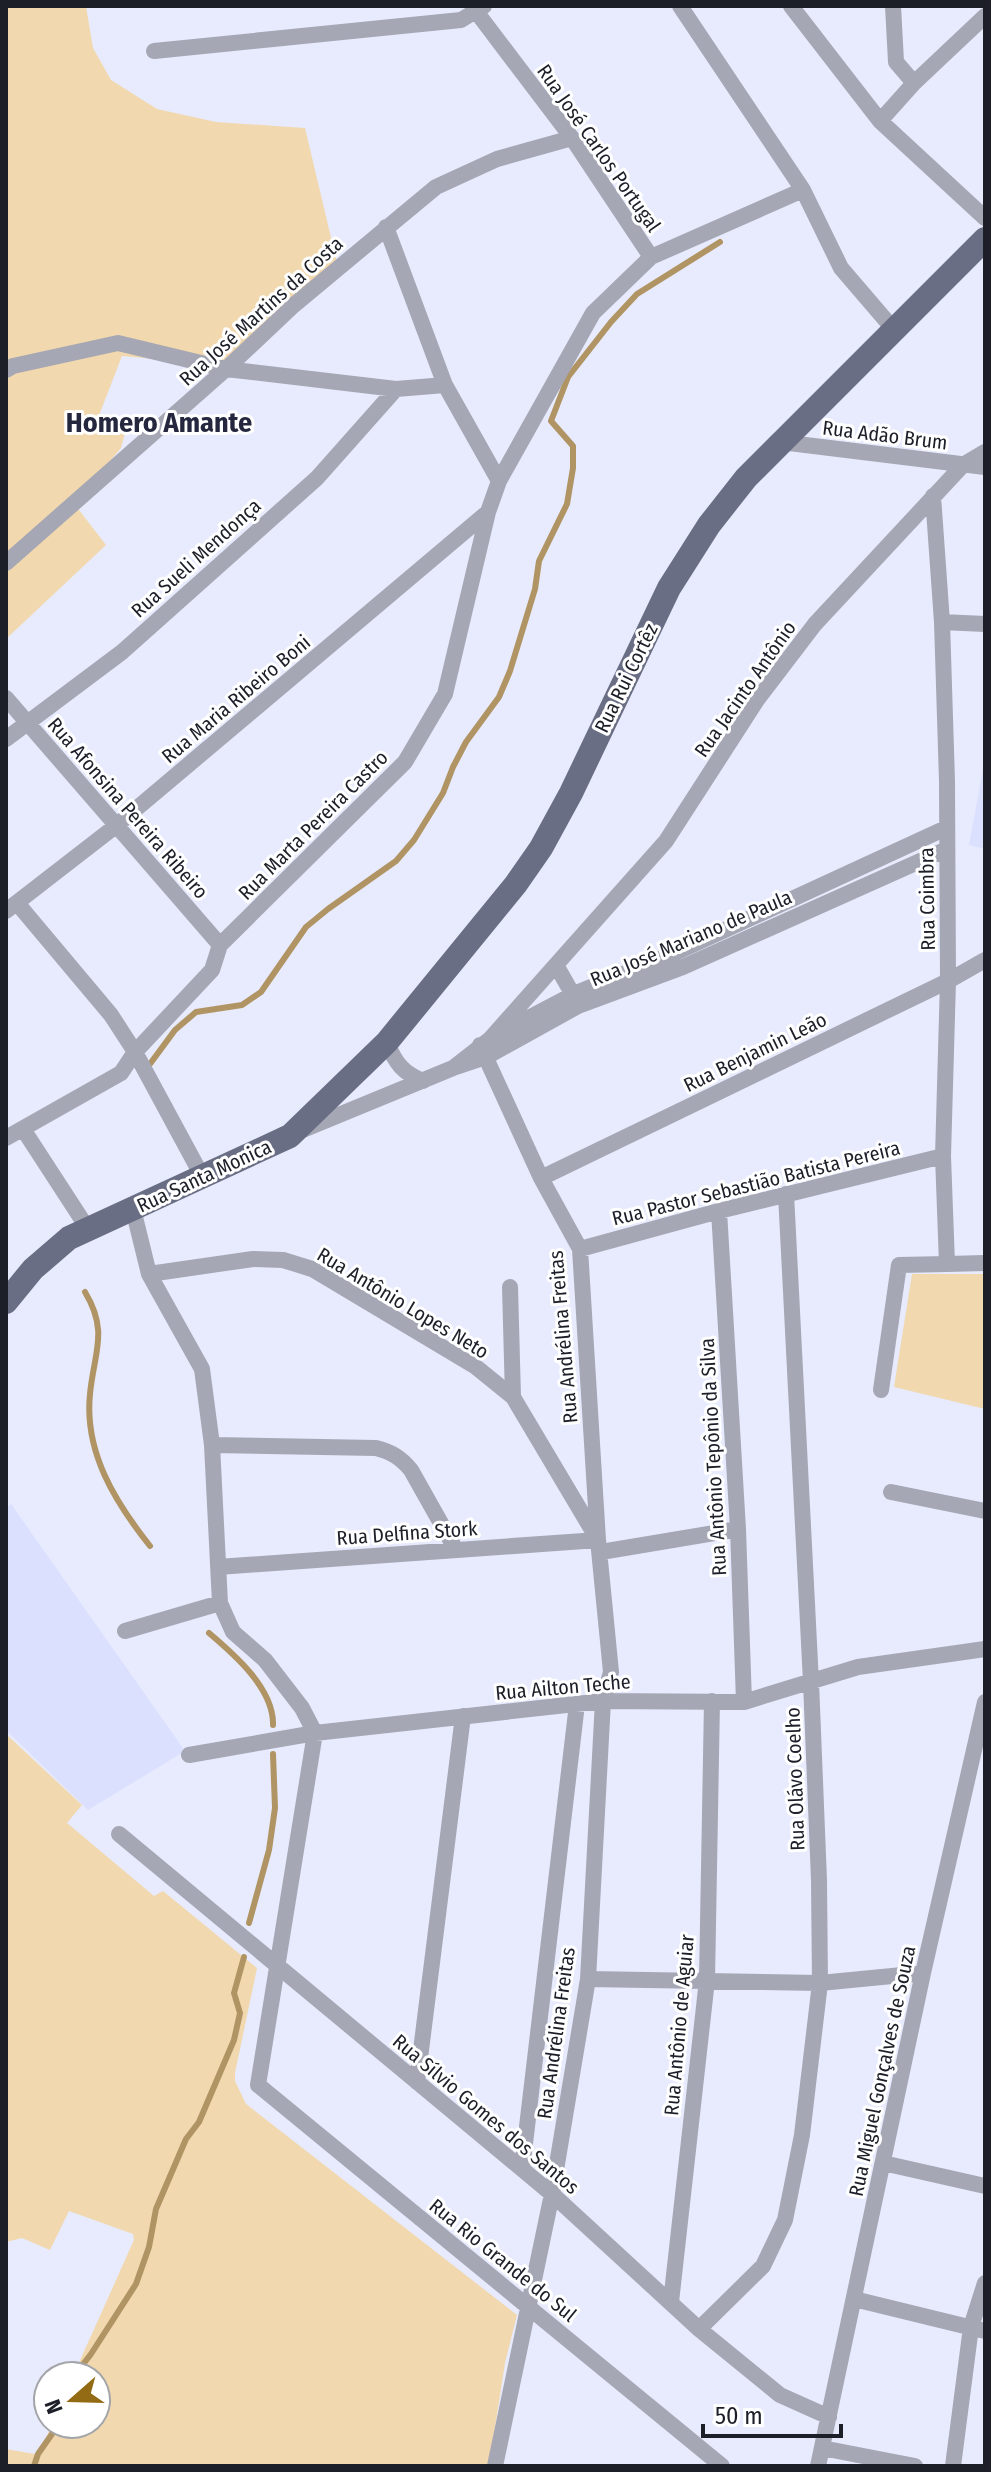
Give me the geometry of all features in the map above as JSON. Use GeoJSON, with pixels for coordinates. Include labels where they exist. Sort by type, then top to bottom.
{"type":"FeatureCollection","features":[{"type":"Feature","properties":{"kind":"main road","name":"Rua Rui Cortêz"},"geometry":{"type":"LineString","coordinates":[[290,1136],[387,1042],[516,884],[541,848],[571,793],[669,588],[709,525],[746,478],[985,239]]}},
{"type":"Feature","properties":{"kind":"main road","name":"Rua Santa Monica"},"geometry":{"type":"LineString","coordinates":[[6,1302],[33,1269],[69,1238],[290,1136]]}},
{"type":"Feature","properties":{"kind":"street"},"geometry":{"type":"LineString","coordinates":[[680,6],[803,190],[841,268],[895,331]]}},
{"type":"Feature","properties":{"kind":"street"},"geometry":{"type":"LineString","coordinates":[[791,6],[880,121],[985,218]]}},
{"type":"Feature","properties":{"kind":"street"},"geometry":{"type":"LineString","coordinates":[[893,6],[896,62],[914,83]]}},
{"type":"Feature","properties":{"kind":"street"},"geometry":{"type":"LineString","coordinates":[[154,51],[461,20],[477,8]]}},
{"type":"Feature","properties":{"kind":"street","name":"Rua José Carlos Portugal"},"geometry":{"type":"LineString","coordinates":[[477,8],[572,138],[651,257],[803,190]]}},
{"type":"Feature","properties":{"kind":"street"},"geometry":{"type":"LineString","coordinates":[[880,121],[914,83],[985,16]]}},
{"type":"Feature","properties":{"kind":"street","name":"Rua José Martins da Costa"},"geometry":{"type":"LineString","coordinates":[[6,563],[294,305],[436,187],[497,159],[572,138]]}},
{"type":"Feature","properties":{"kind":"street"},"geometry":{"type":"LineString","coordinates":[[386,227],[445,385],[499,481]]}},
{"type":"Feature","properties":{"kind":"street","name":"Rua Marta Pereira Castro"},"geometry":{"type":"LineString","coordinates":[[6,1138],[121,1073],[135,1052],[212,970],[220,945],[405,762],[445,694],[488,512],[499,481],[593,313],[651,257]]}},
{"type":"Feature","properties":{"kind":"street"},"geometry":{"type":"LineString","coordinates":[[6,370],[118,343],[226,369],[396,389],[445,385]]}},
{"type":"Feature","properties":{"kind":"street","name":"Rua Sueli Mendonça"},"geometry":{"type":"LineString","coordinates":[[6,739],[122,652],[317,478],[396,389]]}},
{"type":"Feature","properties":{"kind":"street","name":"Rua Adão Brum"},"geometry":{"type":"LineString","coordinates":[[781,442],[985,467]]}},
{"type":"Feature","properties":{"kind":"street","name":"Rua Jacinto Antônio"},"geometry":{"type":"LineString","coordinates":[[453,1068],[485,1047],[666,841],[757,700],[815,624],[963,465],[985,452]]}},
{"type":"Feature","properties":{"kind":"street","name":"Rua Coimbra"},"geometry":{"type":"LineString","coordinates":[[933,496],[942,622],[947,781],[948,981],[943,1156],[947,1264]]}},
{"type":"Feature","properties":{"kind":"street","name":"Rua Maria Ribeiro Boni"},"geometry":{"type":"LineString","coordinates":[[11,907],[117,825],[488,512]]}},
{"type":"Feature","properties":{"kind":"street"},"geometry":{"type":"LineString","coordinates":[[942,622],[985,624]]}},
{"type":"Feature","properties":{"kind":"street","name":"Rua Afonsina Pereira Ribeiro"},"geometry":{"type":"LineString","coordinates":[[6,698],[220,945]]}},
{"type":"Feature","properties":{"kind":"street","name":"Rua José Mariano de Paula"},"geometry":{"type":"LineString","coordinates":[[778,915],[831,881],[946,828]]}},
{"type":"Feature","properties":{"kind":"street","name":"Rua José Mariano de Paula"},"geometry":{"type":"LineString","coordinates":[[485,1047],[576,1000],[680,960],[778,915],[838,897],[947,849]]}},
{"type":"Feature","properties":{"kind":"street"},"geometry":{"type":"LineString","coordinates":[[831,881],[838,897]]}},
{"type":"Feature","properties":{"kind":"street"},"geometry":{"type":"LineString","coordinates":[[11,907],[111,1015],[135,1052],[202,1176]]}},
{"type":"Feature","properties":{"kind":"street","name":"Rua Benjamin Leão"},"geometry":{"type":"LineString","coordinates":[[541,1178],[948,981],[985,960]]}},
{"type":"Feature","properties":{"kind":"street"},"geometry":{"type":"LineString","coordinates":[[556,965],[576,1000]]}},
{"type":"Feature","properties":{"kind":"street"},"geometry":{"type":"LineString","coordinates":[[387,1042],[394,1061],[407,1074],[423,1081]]}},
{"type":"Feature","properties":{"kind":"street","name":"Rua Andrélina Freitas"},"geometry":{"type":"LineString","coordinates":[[485,1047],[541,1178],[580,1249],[599,1546],[611,1672],[603,1701],[588,1979],[552,2194],[495,2466]]}},
{"type":"Feature","properties":{"kind":"street","name":"Rua Santa Monica"},"geometry":{"type":"LineString","coordinates":[[290,1136],[453,1068]]}},
{"type":"Feature","properties":{"kind":"street"},"geometry":{"type":"LineString","coordinates":[[23,1129],[88,1229]]}},
{"type":"Feature","properties":{"kind":"street","name":"Rua Pastor Sebastião Batista Pereira"},"geometry":{"type":"LineString","coordinates":[[580,1249],[943,1156]]}},
{"type":"Feature","properties":{"kind":"street","name":"Rua Olávo Coelho"},"geometry":{"type":"LineString","coordinates":[[699,2329],[763,2266],[785,2220],[802,2135],[820,1983],[811,1682],[786,1194]]}},
{"type":"Feature","properties":{"kind":"street"},"geometry":{"type":"LineString","coordinates":[[133,1209],[149,1274],[202,1369],[212,1445],[220,1603],[233,1632],[265,1660],[302,1708],[315,1733],[277,1965]]}},
{"type":"Feature","properties":{"kind":"street","name":"Rua Antônio Tepônio da Silva"},"geometry":{"type":"LineString","coordinates":[[719,1211],[738,1529],[744,1702]]}},
{"type":"Feature","properties":{"kind":"street","name":"Rua Antônio Lopes Neto"},"geometry":{"type":"LineString","coordinates":[[149,1274],[253,1259],[283,1260],[312,1269],[476,1367],[513,1397],[599,1546]]}},
{"type":"Feature","properties":{"kind":"street"},"geometry":{"type":"LineString","coordinates":[[881,1390],[899,1265],[985,1263]]}},
{"type":"Feature","properties":{"kind":"street"},"geometry":{"type":"LineString","coordinates":[[510,1287],[513,1397]]}},
{"type":"Feature","properties":{"kind":"street"},"geometry":{"type":"LineString","coordinates":[[212,1445],[376,1448],[390,1452],[402,1459],[411,1470],[456,1550]]}},
{"type":"Feature","properties":{"kind":"street"},"geometry":{"type":"LineString","coordinates":[[891,1492],[985,1511]]}},
{"type":"Feature","properties":{"kind":"street"},"geometry":{"type":"LineString","coordinates":[[599,1546],[738,1529]]}},
{"type":"Feature","properties":{"kind":"street","name":"Rua Delfina Stork"},"geometry":{"type":"LineString","coordinates":[[218,1567],[456,1550],[599,1546]]}},
{"type":"Feature","properties":{"kind":"street"},"geometry":{"type":"LineString","coordinates":[[125,1631],[220,1603]]}},
{"type":"Feature","properties":{"kind":"street","name":"Rua Ailton Teche"},"geometry":{"type":"LineString","coordinates":[[189,1755],[315,1733],[603,1701],[744,1702],[858,1667],[985,1649]]}},
{"type":"Feature","properties":{"kind":"street","name":"Rua Antônio de Aguiar"},"geometry":{"type":"LineString","coordinates":[[671,2302],[707,1980],[712,1701]]}},
{"type":"Feature","properties":{"kind":"street","name":"Rua Miguel Gonçalves de Souza"},"geometry":{"type":"LineString","coordinates":[[818,2466],[923,1973],[985,1702]]}},
{"type":"Feature","properties":{"kind":"street","name":"Rua Andrélina Freitas"},"geometry":{"type":"LineString","coordinates":[[522,2169],[577,1704]]}},
{"type":"Feature","properties":{"kind":"street"},"geometry":{"type":"LineString","coordinates":[[417,2082],[463,1716]]}},
{"type":"Feature","properties":{"kind":"street","name":"Rua Sílvio Gomes dos Santos"},"geometry":{"type":"LineString","coordinates":[[119,1834],[552,2194],[699,2329],[780,2395],[829,2417]]}},
{"type":"Feature","properties":{"kind":"street","name":"Rua Rio Grande do Sul"},"geometry":{"type":"LineString","coordinates":[[277,1965],[258,2085],[722,2466]]}},
{"type":"Feature","properties":{"kind":"street"},"geometry":{"type":"LineString","coordinates":[[588,1979],[820,1983],[923,1973]]}},
{"type":"Feature","properties":{"kind":"street"},"geometry":{"type":"LineString","coordinates":[[883,2163],[985,2186]]}},
{"type":"Feature","properties":{"kind":"street"},"geometry":{"type":"LineString","coordinates":[[953,2466],[985,2283]]}},
{"type":"Feature","properties":{"kind":"street"},"geometry":{"type":"LineString","coordinates":[[854,2299],[978,2329]]}},
{"type":"Feature","properties":{"kind":"street"},"geometry":{"type":"LineString","coordinates":[[822,2448],[915,2466]]}},
{"type":"Feature","properties":{"kind":"shaded area"},"geometry":{"type":"Polygon","coordinates":[[[6,6],[86,6],[93,48],[111,80],[157,109],[216,122],[305,128],[338,267],[226,361],[176,361],[122,356],[98,418],[125,433],[121,448],[77,500],[79,510],[106,545],[6,639],[6,6]]]}},
{"type":"Feature","properties":{"kind":"shaded area"},"geometry":{"type":"Polygon","coordinates":[[[985,759],[985,849],[969,845],[985,759]]]}},
{"type":"Feature","properties":{"kind":"shaded area"},"geometry":{"type":"Polygon","coordinates":[[[912,1274],[985,1274],[985,1409],[894,1387],[912,1274]]]}},
{"type":"Feature","properties":{"kind":"shaded area"},"geometry":{"type":"Polygon","coordinates":[[[11,1504],[185,1751],[88,1810],[6,1730],[6,1508],[11,1504]]]}},
{"type":"Feature","properties":{"kind":"shaded area"},"geometry":{"type":"Polygon","coordinates":[[[6,1734],[82,1805],[67,1823],[154,1896],[163,1891],[257,1968],[235,2073],[235,2081],[246,2104],[517,2315],[505,2363],[489,2466],[6,2466],[6,2449],[35,2454],[45,2440],[112,2440],[112,2360],[80,2360],[134,2240],[133,2234],[69,2211],[50,2250],[22,2238],[6,2242],[6,1734]]]}},
{"type":"Feature","properties":{"kind":"waterway"},"geometry":{"type":"LineString","coordinates":[[147,1068],[175,1030],[196,1012],[242,1005],[261,992],[306,927],[396,861],[414,840],[443,793],[466,742],[499,697],[535,589],[539,561],[567,504],[573,446],[551,421],[568,377],[637,294],[720,242]]}},
{"type":"Feature","properties":{"kind":"waterway"},"geometry":{"type":"LineString","coordinates":[[85,1292],[98,1331],[89,1415],[97,1456],[114,1494],[150,1546]]}},
{"type":"Feature","properties":{"kind":"waterway"},"geometry":{"type":"LineString","coordinates":[[209,1633],[241,1662],[260,1686],[272,1712],[273,1725]]}},
{"type":"Feature","properties":{"kind":"waterway"},"geometry":{"type":"LineString","coordinates":[[249,1923],[269,1850],[275,1808],[273,1754]]}},
{"type":"Feature","properties":{"kind":"waterway"},"geometry":{"type":"LineString","coordinates":[[86,2360],[136,2284],[149,2247],[156,2209],[186,2139],[199,2122],[234,2040],[240,2013],[234,1993],[244,1957]]}},
{"type":"Feature","properties":{"kind":"waterway"},"geometry":{"type":"LineString","coordinates":[[34,2466],[48,2440]]}},
{"type":"Feature","properties":{"kind":"district","name":"Homero Amante"},"geometry":{"type":"Point","coordinates":[159,422]}}]}
